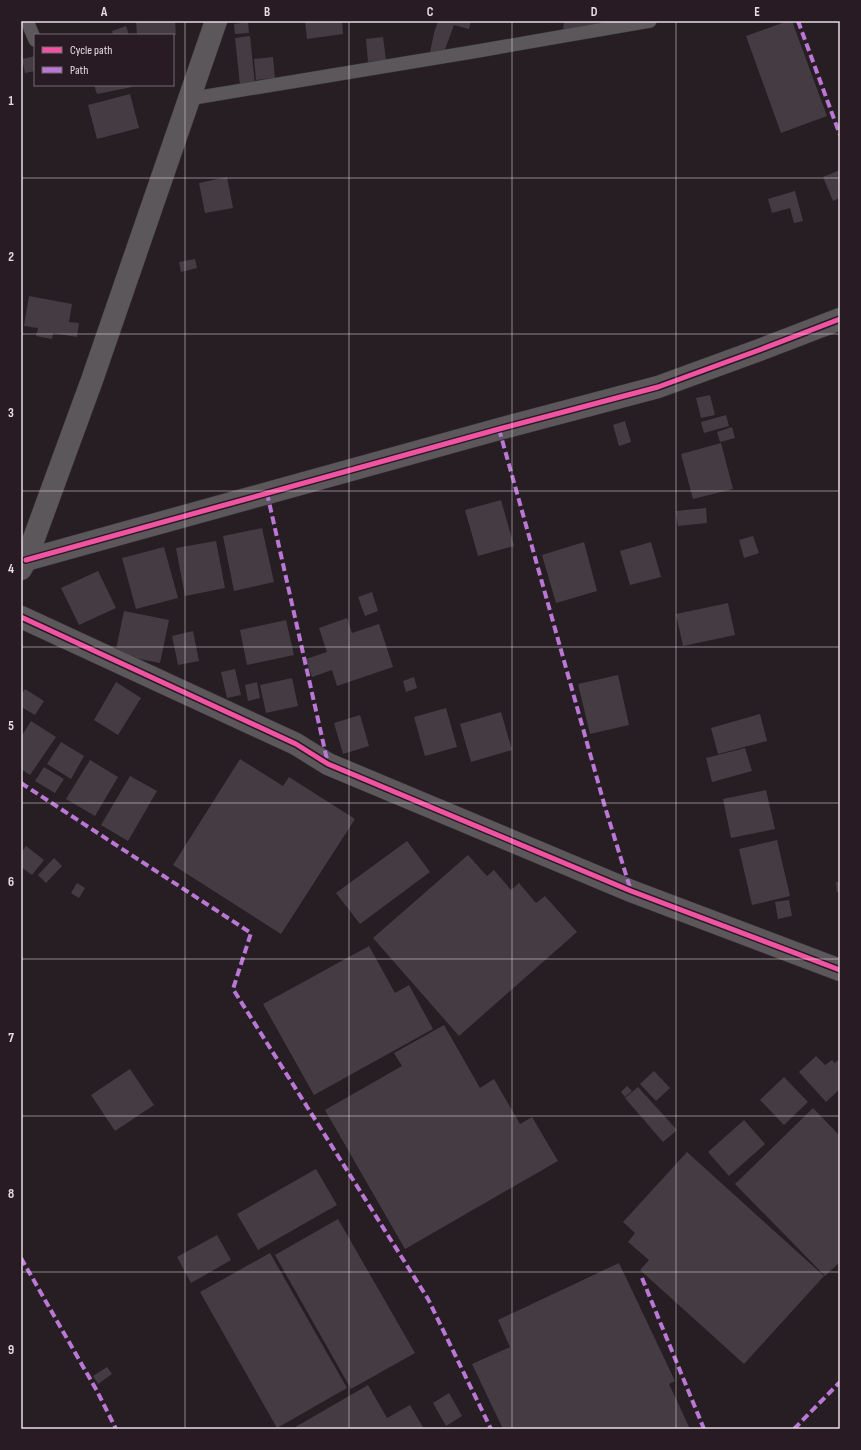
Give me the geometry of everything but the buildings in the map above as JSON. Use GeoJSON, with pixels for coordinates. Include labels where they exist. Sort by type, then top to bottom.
{"type":"FeatureCollection","features":[{"type":"Feature","properties":{"kind":"street"},"geometry":{"type":"LineString","coordinates":[[24,564],[92,380],[216,21]]}},
{"type":"Feature","properties":{"kind":"street"},"geometry":{"type":"LineString","coordinates":[[24,564],[499,429],[658,387],[840,319]]}},
{"type":"Feature","properties":{"kind":"street"},"geometry":{"type":"LineString","coordinates":[[21,617],[296,744],[328,764],[631,891],[840,970]]}},
{"type":"Feature","properties":{"kind":"lane"},"geometry":{"type":"LineString","coordinates":[[28,21],[34,37]]}},
{"type":"Feature","properties":{"kind":"lane"},"geometry":{"type":"LineString","coordinates":[[188,99],[650,21]]}},
{"type":"Feature","properties":{"kind":"marked path"},"geometry":{"type":"LineString","coordinates":[[798,21],[840,135]]}},
{"type":"Feature","properties":{"kind":"marked path"},"geometry":{"type":"LineString","coordinates":[[499,429],[605,807],[631,891]]}},
{"type":"Feature","properties":{"kind":"marked path"},"geometry":{"type":"LineString","coordinates":[[267,493],[328,764]]}},
{"type":"Feature","properties":{"kind":"marked path"},"geometry":{"type":"LineString","coordinates":[[21,783],[251,933],[233,989],[428,1299],[491,1429]]}},
{"type":"Feature","properties":{"kind":"marked path"},"geometry":{"type":"LineString","coordinates":[[21,1258],[97,1391],[116,1429]]}},
{"type":"Feature","properties":{"kind":"marked path"},"geometry":{"type":"LineString","coordinates":[[642,1278],[704,1429]]}},
{"type":"Feature","properties":{"kind":"marked path"},"geometry":{"type":"LineString","coordinates":[[794,1429],[840,1382]]}},
{"type":"Feature","properties":{"kind":"cycle path"},"geometry":{"type":"LineString","coordinates":[[26,560],[499,429],[658,387],[840,319]]}},
{"type":"Feature","properties":{"kind":"cycle path"},"geometry":{"type":"LineString","coordinates":[[21,617],[296,744],[328,764],[631,891],[840,970]]}}]}
